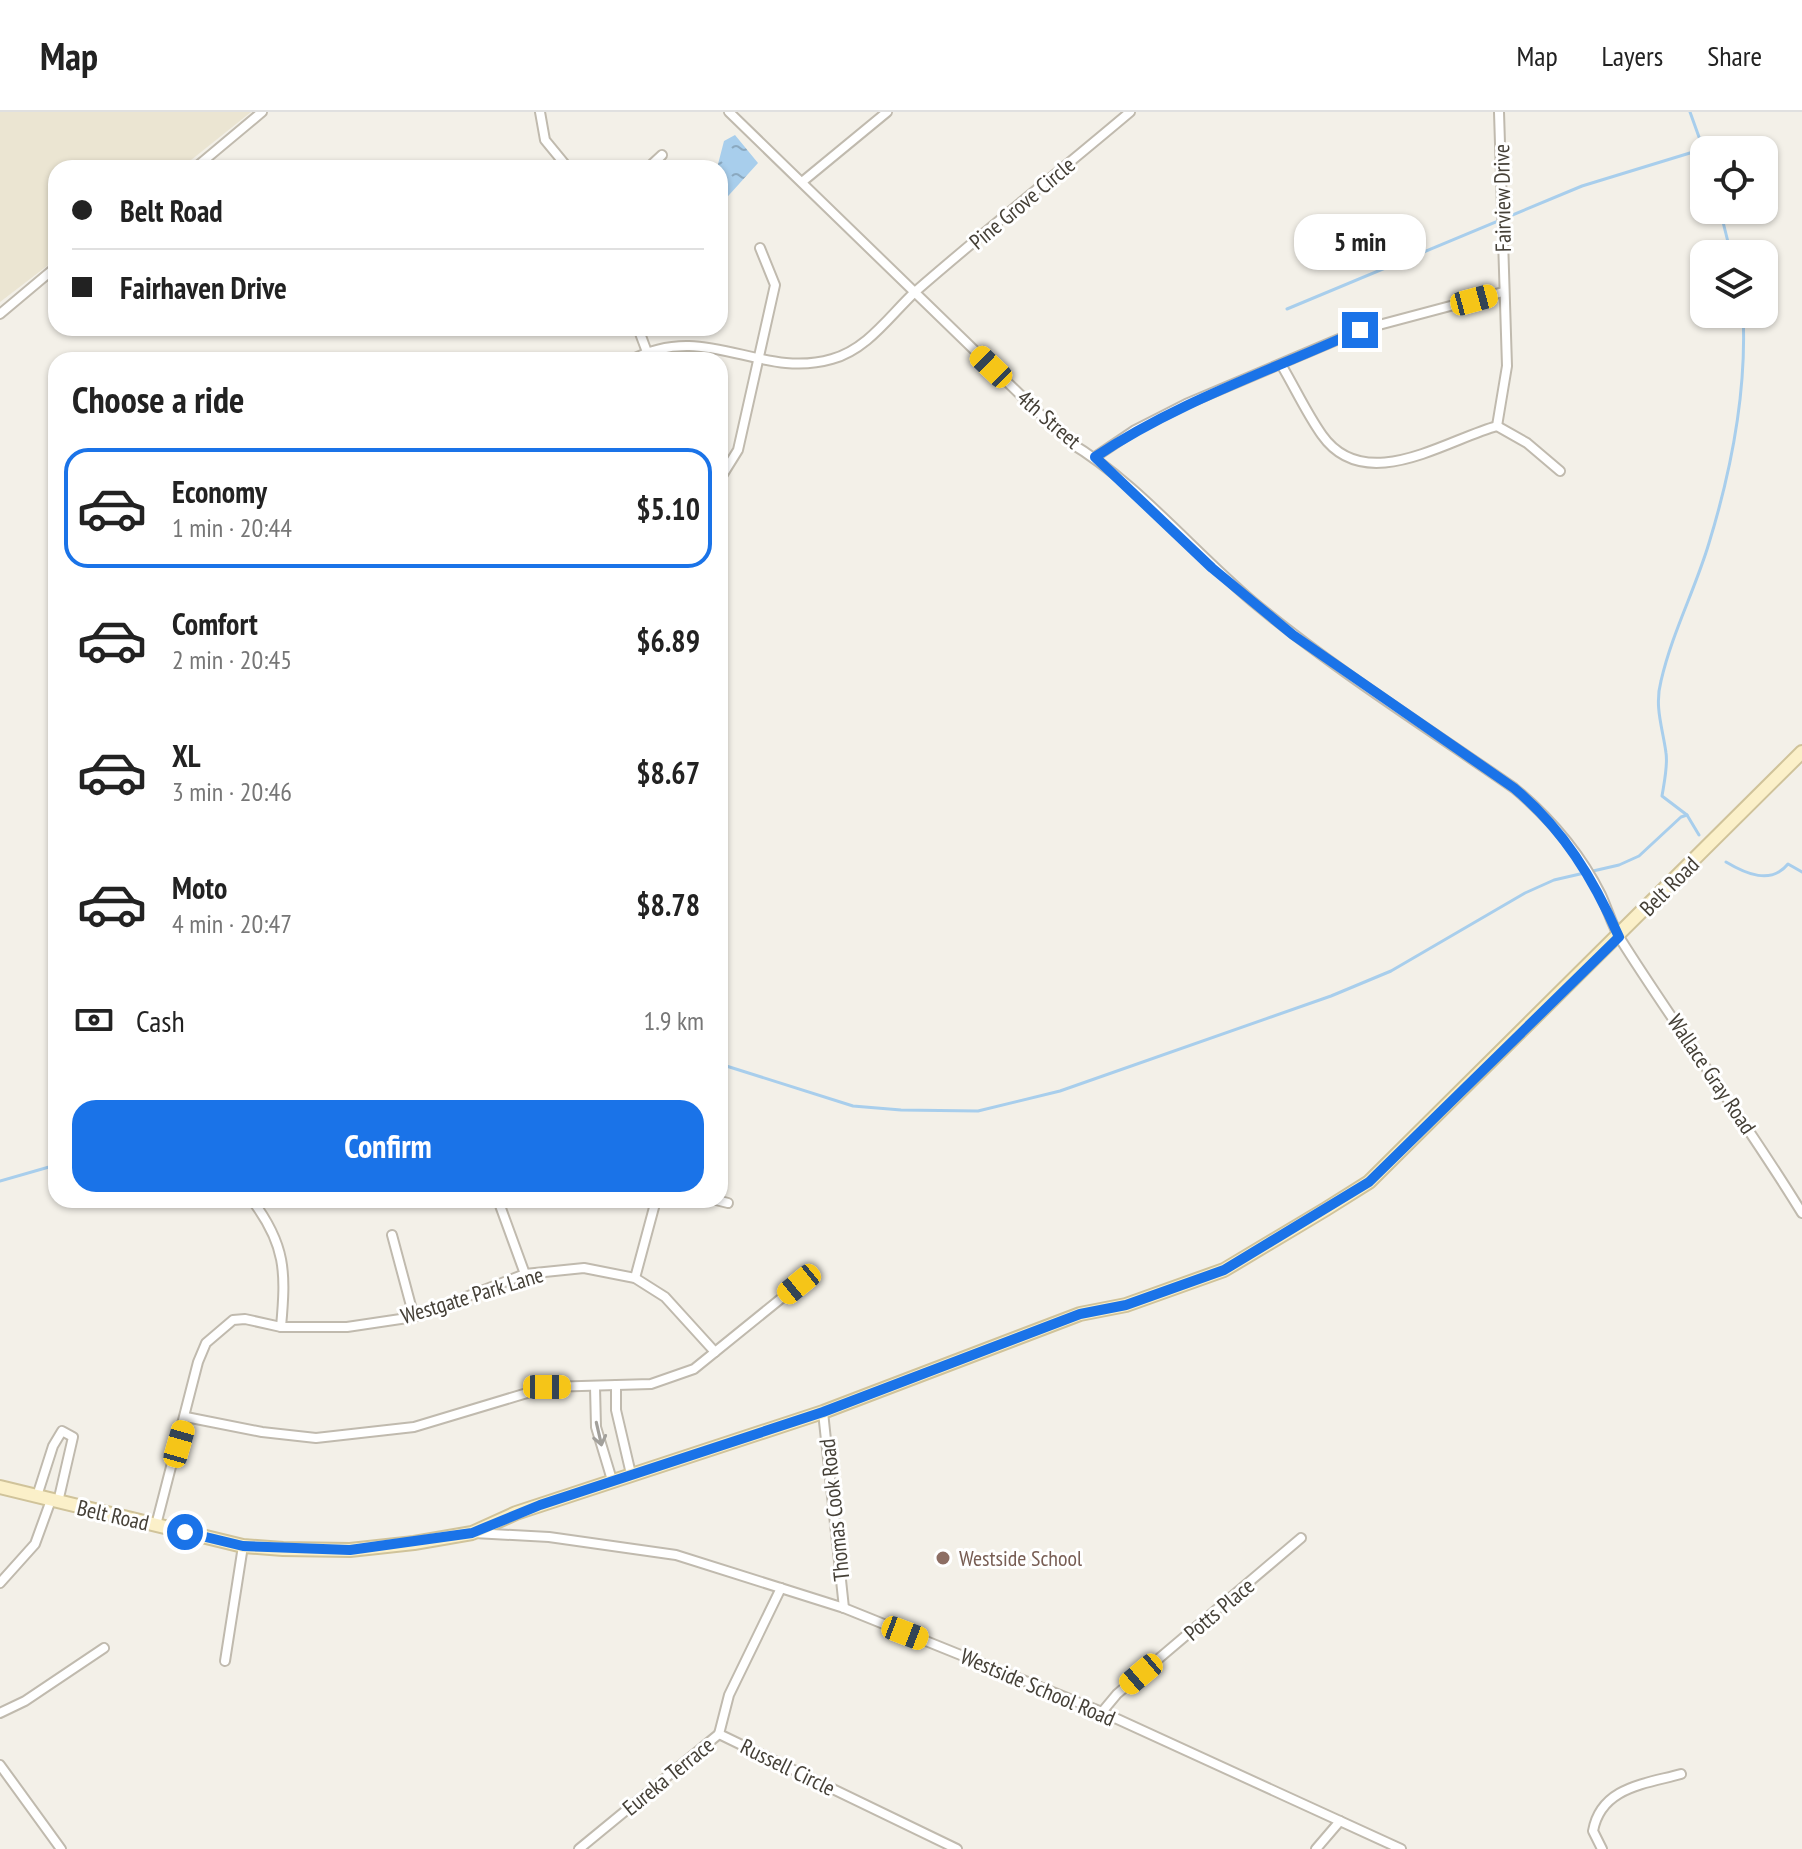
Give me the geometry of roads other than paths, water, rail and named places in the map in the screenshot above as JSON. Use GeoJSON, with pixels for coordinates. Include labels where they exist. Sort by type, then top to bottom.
{"type":"FeatureCollection","features":[{"type":"Feature","properties":{"kind":"street"},"geometry":{"type":"LineString","coordinates":[[205,160],[262,112]]}},
{"type":"Feature","properties":{"kind":"street"},"geometry":{"type":"LineString","coordinates":[[540,112],[545,140],[561,160]]}},
{"type":"Feature","properties":{"kind":"street","name":"4th Street"},"geometry":{"type":"LineString","coordinates":[[729,112],[1069,442],[1095,457],[1212,568],[1293,635],[1514,788],[1544,813],[1601,894],[1619,937]]}},
{"type":"Feature","properties":{"kind":"street"},"geometry":{"type":"LineString","coordinates":[[802,182],[887,112]]}},
{"type":"Feature","properties":{"kind":"street","name":"Pine Grove Circle"},"geometry":{"type":"LineString","coordinates":[[647,352],[674,345],[711,345],[791,365],[833,359],[867,340],[914,293],[1130,112]]}},
{"type":"Feature","properties":{"kind":"street","name":"Fairview Drive"},"geometry":{"type":"LineString","coordinates":[[1497,426],[1507,366],[1499,112]]}},
{"type":"Feature","properties":{"kind":"street"},"geometry":{"type":"LineString","coordinates":[[657,160],[662,155]]}},
{"type":"Feature","properties":{"kind":"street"},"geometry":{"type":"LineString","coordinates":[[728,466],[738,450],[775,285],[760,248]]}},
{"type":"Feature","properties":{"kind":"street"},"geometry":{"type":"LineString","coordinates":[[0,314],[48,274]]}},
{"type":"Feature","properties":{"kind":"street"},"geometry":{"type":"LineString","coordinates":[[1095,457],[1135,430],[1186,404],[1282,366],[1360,330],[1503,292]]}},
{"type":"Feature","properties":{"kind":"street"},"geometry":{"type":"LineString","coordinates":[[641,336],[647,352]]}},
{"type":"Feature","properties":{"kind":"street"},"geometry":{"type":"LineString","coordinates":[[1282,366],[1322,437],[1360,461],[1398,462],[1497,426],[1527,443],[1560,471]]}},
{"type":"Feature","properties":{"kind":"street","name":"Belt Road"},"geometry":{"type":"LineString","coordinates":[[0,1487],[243,1546],[350,1550],[472,1533],[516,1513],[823,1412],[1080,1314],[1126,1305],[1224,1270],[1369,1182],[1802,752]]}},
{"type":"Feature","properties":{"kind":"street","name":"Wallace Gray Road"},"geometry":{"type":"LineString","coordinates":[[1619,937],[1727,1094],[1802,1213]]}},
{"type":"Feature","properties":{"kind":"street"},"geometry":{"type":"LineString","coordinates":[[258,1208],[270,1224],[282,1253],[285,1288],[281,1327]]}},
{"type":"Feature","properties":{"kind":"street"},"geometry":{"type":"LineString","coordinates":[[501,1208],[525,1274]]}},
{"type":"Feature","properties":{"kind":"street"},"geometry":{"type":"LineString","coordinates":[[635,1278],[654,1208]]}},
{"type":"Feature","properties":{"kind":"street"},"geometry":{"type":"LineString","coordinates":[[392,1235],[414,1317]]}},
{"type":"Feature","properties":{"kind":"street","name":"Westgate Park Lane"},"geometry":{"type":"LineString","coordinates":[[156,1525],[198,1362],[206,1343],[219,1328],[245,1319],[281,1327],[347,1327],[414,1317],[525,1274],[584,1268],[635,1278],[665,1297],[715,1352]]}},
{"type":"Feature","properties":{"kind":"street"},"geometry":{"type":"LineString","coordinates":[[186,1417],[262,1432],[316,1438],[414,1427],[547,1387],[651,1384],[694,1369],[799,1284]]}},
{"type":"Feature","properties":{"kind":"street"},"geometry":{"type":"LineString","coordinates":[[616,1385],[616,1410],[631,1474]]}},
{"type":"Feature","properties":{"kind":"street"},"geometry":{"type":"LineString","coordinates":[[595,1387],[596,1427],[612,1480]]}},
{"type":"Feature","properties":{"kind":"street","name":"Thomas Cook Road"},"geometry":{"type":"LineString","coordinates":[[823,1412],[844,1608]]}},
{"type":"Feature","properties":{"kind":"street"},"geometry":{"type":"LineString","coordinates":[[0,1583],[35,1544],[55,1501],[73,1437],[62,1431],[53,1446],[37,1496]]}},
{"type":"Feature","properties":{"kind":"street","name":"Westside School Road"},"geometry":{"type":"LineString","coordinates":[[472,1533],[549,1537],[676,1555],[844,1608],[1102,1712],[1401,1849]]}},
{"type":"Feature","properties":{"kind":"street","name":"Potts Place"},"geometry":{"type":"LineString","coordinates":[[1102,1712],[1117,1694],[1301,1538]]}},
{"type":"Feature","properties":{"kind":"street"},"geometry":{"type":"LineString","coordinates":[[225,1661],[243,1546]]}},
{"type":"Feature","properties":{"kind":"street","name":"Russell Circle"},"geometry":{"type":"LineString","coordinates":[[781,1588],[729,1695],[719,1734],[957,1849]]}},
{"type":"Feature","properties":{"kind":"street"},"geometry":{"type":"LineString","coordinates":[[0,1713],[25,1701],[104,1648]]}},
{"type":"Feature","properties":{"kind":"street","name":"Eureka Terrace"},"geometry":{"type":"LineString","coordinates":[[579,1849],[719,1734]]}},
{"type":"Feature","properties":{"kind":"street"},"geometry":{"type":"LineString","coordinates":[[0,1765],[61,1849]]}},
{"type":"Feature","properties":{"kind":"street"},"geometry":{"type":"LineString","coordinates":[[1602,1849],[1593,1831],[1599,1811],[1612,1797],[1631,1787],[1681,1774]]}},
{"type":"Feature","properties":{"kind":"street"},"geometry":{"type":"LineString","coordinates":[[1316,1849],[1340,1821]]}},
{"type":"Feature","properties":{"kind":"water"},"geometry":{"type":"Polygon","coordinates":[[[735,135],[758,163],[728,196],[728,160],[719,160],[724,141],[735,135]]]}},
{"type":"Feature","properties":{"kind":"waterway"},"geometry":{"type":"LineString","coordinates":[[1690,112],[1699,136]]}},
{"type":"Feature","properties":{"kind":"waterway"},"geometry":{"type":"LineString","coordinates":[[1287,309],[1582,186],[1690,153]]}},
{"type":"Feature","properties":{"kind":"waterway"},"geometry":{"type":"LineString","coordinates":[[1724,224],[1728,240]]}},
{"type":"Feature","properties":{"kind":"waterway"},"geometry":{"type":"LineString","coordinates":[[1699,835],[1687,815],[1662,796],[1666,758],[1659,691],[1671,646],[1709,543],[1725,487],[1740,401],[1743,328]]}},
{"type":"Feature","properties":{"kind":"waterway"},"geometry":{"type":"LineString","coordinates":[[728,1067],[853,1106],[901,1110],[978,1111],[1060,1091],[1331,996],[1391,971],[1525,893],[1554,880],[1619,865],[1639,856],[1687,815]]}},
{"type":"Feature","properties":{"kind":"waterway"},"geometry":{"type":"LineString","coordinates":[[1726,862],[1758,875],[1774,874],[1788,864],[1802,872]]}},
{"type":"Feature","properties":{"kind":"waterway"},"geometry":{"type":"LineString","coordinates":[[0,1181],[48,1167]]}},
{"type":"Feature","properties":{"kind":"place","name":"Westside School"},"geometry":{"type":"Point","coordinates":[943,1558]}}]}
